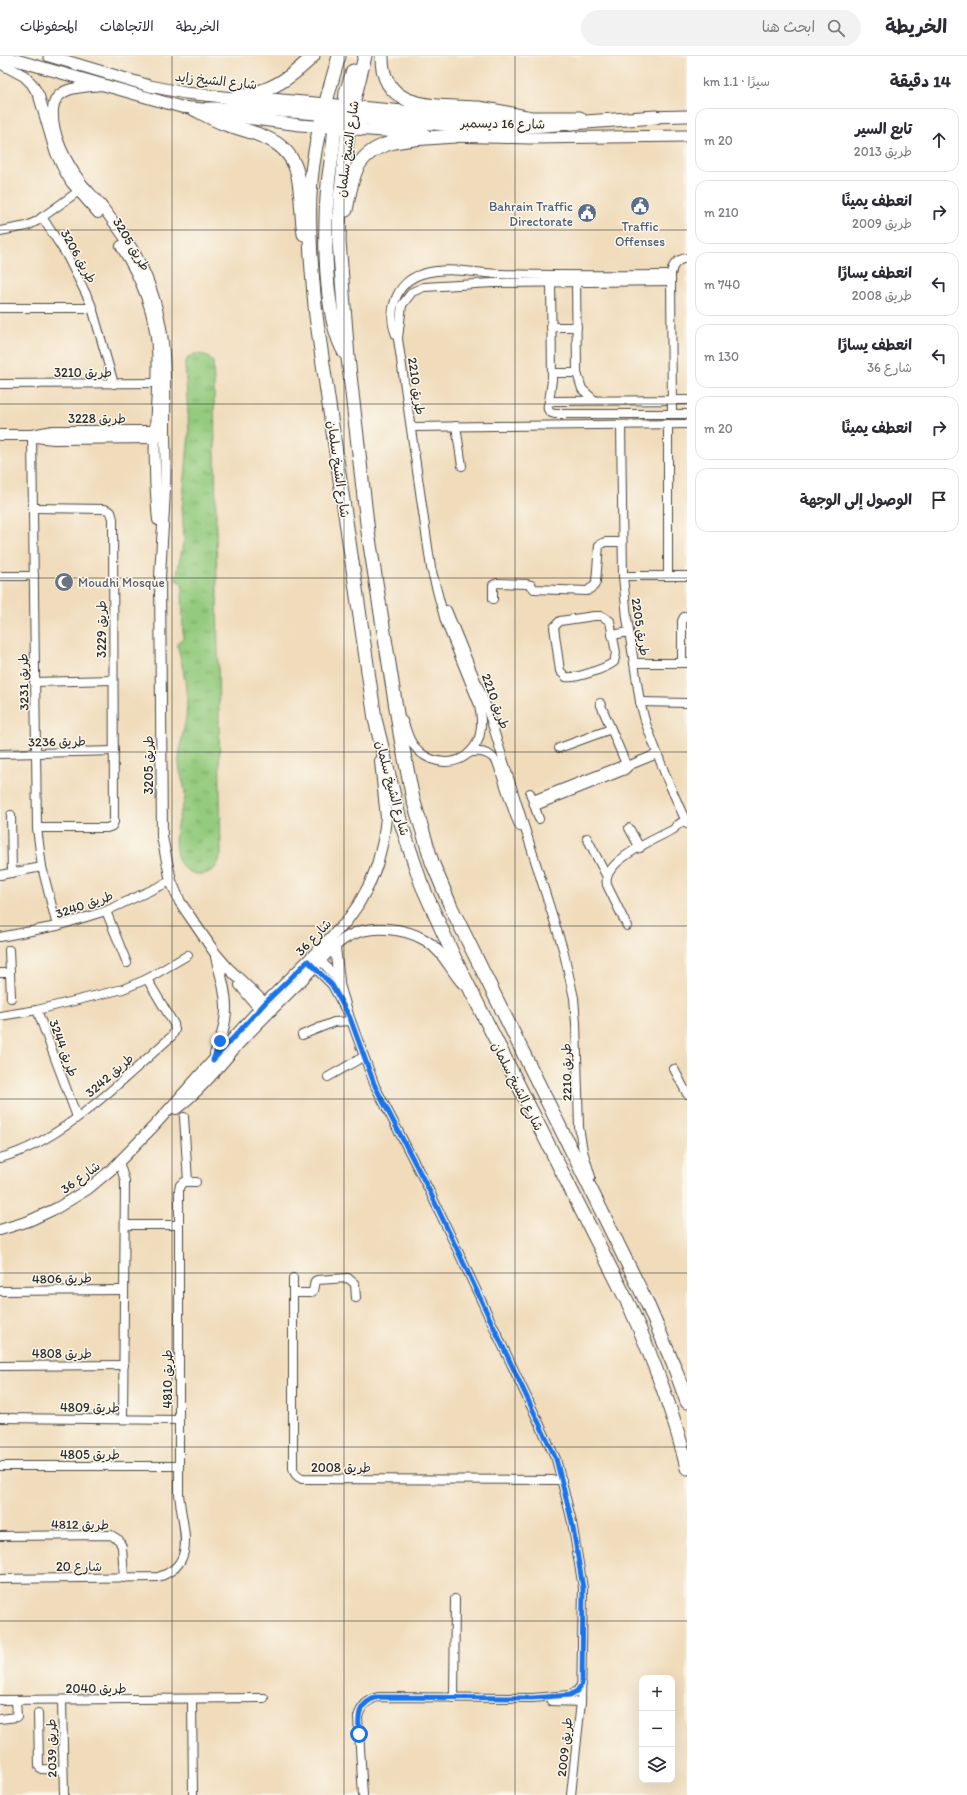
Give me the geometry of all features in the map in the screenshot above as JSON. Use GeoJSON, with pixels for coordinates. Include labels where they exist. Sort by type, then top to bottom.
{"type":"FeatureCollection","features":[{"type":"Feature","properties":{"kind":"main road"},"geometry":{"type":"LineString","coordinates":[[2,56],[181,107],[200,109],[238,117],[320,126]]}},
{"type":"Feature","properties":{"kind":"main road","name":"شارع الشيخ زايد"},"geometry":{"type":"LineString","coordinates":[[49,56],[150,86],[185,93],[233,98],[271,99],[339,115],[385,110]]}},
{"type":"Feature","properties":{"kind":"main road"},"geometry":{"type":"LineString","coordinates":[[233,98],[264,90],[278,83],[305,64],[313,56]]}},
{"type":"Feature","properties":{"kind":"main road","name":"شارع الشيخ سلمان"},"geometry":{"type":"LineString","coordinates":[[339,56],[339,241],[348,358],[368,532],[392,688],[413,799],[432,862],[474,957],[646,1303],[672,1360],[687,1402]]}},
{"type":"Feature","properties":{"kind":"main road"},"geometry":{"type":"LineString","coordinates":[[348,358],[339,343],[334,328],[327,264],[326,214],[339,115],[358,56]]}},
{"type":"Feature","properties":{"kind":"main road","name":"شارع الشيخ سلمان"},"geometry":{"type":"LineString","coordinates":[[365,56],[339,115],[320,126],[311,182],[312,274],[316,316],[375,719],[400,820],[421,883],[469,990],[630,1307],[651,1356],[669,1404],[687,1468]]}},
{"type":"Feature","properties":{"kind":"main road"},"geometry":{"type":"LineString","coordinates":[[382,56],[383,72],[390,86],[401,97],[408,101],[433,106],[480,108],[527,117]]}},
{"type":"Feature","properties":{"kind":"main road"},"geometry":{"type":"LineString","coordinates":[[200,109],[264,109],[394,121],[488,126],[538,125],[656,117]]}},
{"type":"Feature","properties":{"kind":"main road"},"geometry":{"type":"LineString","coordinates":[[200,109],[225,124],[244,128],[269,138],[282,148],[290,157],[298,175],[302,220],[312,274]]}},
{"type":"Feature","properties":{"kind":"main road","name":"شارع 16 ديسمبر"},"geometry":{"type":"LineString","coordinates":[[385,110],[436,114],[527,117],[687,116]]}},
{"type":"Feature","properties":{"kind":"main road","name":"شارع 16 ديسمبر"},"geometry":{"type":"LineString","coordinates":[[339,115],[455,136],[530,138],[687,136]]}},
{"type":"Feature","properties":{"kind":"main road"},"geometry":{"type":"LineString","coordinates":[[673,136],[687,131]]}},
{"type":"Feature","properties":{"kind":"main road"},"geometry":{"type":"LineString","coordinates":[[339,241],[354,177],[358,166],[366,156],[372,151],[387,144],[455,136]]}},
{"type":"Feature","properties":{"kind":"street","name":"طريق 3205"},"geometry":{"type":"LineString","coordinates":[[0,63],[24,76],[32,84],[39,96],[55,150],[71,182],[82,189]]}},
{"type":"Feature","properties":{"kind":"street","name":"طريق 3205"},"geometry":{"type":"LineString","coordinates":[[105,85],[75,88],[62,93],[53,107],[56,132],[61,148],[82,189],[133,265],[150,309],[157,347],[162,383],[165,426],[165,489],[161,544],[162,837],[171,881],[180,902],[215,953],[227,967],[240,978],[265,1009]]}},
{"type":"Feature","properties":{"kind":"street"},"geometry":{"type":"LineString","coordinates":[[0,231],[27,226],[82,189]]}},
{"type":"Feature","properties":{"kind":"street","name":"طريق 3206"},"geometry":{"type":"LineString","coordinates":[[42,217],[66,254],[93,308],[114,384]]}},
{"type":"Feature","properties":{"kind":"street"},"geometry":{"type":"LineString","coordinates":[[672,414],[671,278],[674,265],[677,262],[687,258]]}},
{"type":"Feature","properties":{"kind":"street"},"geometry":{"type":"LineString","coordinates":[[441,271],[439,280],[441,286]]}},
{"type":"Feature","properties":{"kind":"street"},"geometry":{"type":"LineString","coordinates":[[398,339],[393,326],[392,311],[395,301],[401,289],[410,280],[420,274],[441,271],[502,274],[551,279]]}},
{"type":"Feature","properties":{"kind":"street"},"geometry":{"type":"LineString","coordinates":[[502,274],[502,283]]}},
{"type":"Feature","properties":{"kind":"street"},"geometry":{"type":"LineString","coordinates":[[398,339],[400,310],[404,300],[416,290],[431,286],[551,279],[671,278]]}},
{"type":"Feature","properties":{"kind":"street"},"geometry":{"type":"LineString","coordinates":[[551,279],[552,373],[548,410],[550,414],[687,414]]}},
{"type":"Feature","properties":{"kind":"street"},"geometry":{"type":"LineString","coordinates":[[576,279],[577,373],[582,388],[594,400]]}},
{"type":"Feature","properties":{"kind":"street"},"geometry":{"type":"LineString","coordinates":[[0,308],[93,308]]}},
{"type":"Feature","properties":{"kind":"street"},"geometry":{"type":"LineString","coordinates":[[551,327],[577,327]]}},
{"type":"Feature","properties":{"kind":"street","name":"طريق 2210"},"geometry":{"type":"LineString","coordinates":[[392,688],[408,737],[422,754],[442,762],[461,758],[469,753],[475,746],[480,732],[482,717],[479,705],[445,621],[434,579],[425,535],[398,339]]}},
{"type":"Feature","properties":{"kind":"street"},"geometry":{"type":"LineString","coordinates":[[552,373],[577,373]]}},
{"type":"Feature","properties":{"kind":"street","name":"طريق 3205"},"geometry":{"type":"LineString","coordinates":[[161,544],[156,498],[157,435],[162,383]]}},
{"type":"Feature","properties":{"kind":"street","name":"طريق 3210"},"geometry":{"type":"LineString","coordinates":[[0,384],[162,383]]}},
{"type":"Feature","properties":{"kind":"street"},"geometry":{"type":"LineString","coordinates":[[549,402],[594,400],[687,400]]}},
{"type":"Feature","properties":{"kind":"street","name":"طريق 2205"},"geometry":{"type":"LineString","coordinates":[[621,424],[623,576],[629,632],[640,702],[657,754],[686,823]]}},
{"type":"Feature","properties":{"kind":"street"},"geometry":{"type":"LineString","coordinates":[[668,424],[668,576]]}},
{"type":"Feature","properties":{"kind":"street"},"geometry":{"type":"LineString","coordinates":[[411,427],[687,424]]}},
{"type":"Feature","properties":{"kind":"street"},"geometry":{"type":"LineString","coordinates":[[165,426],[157,435],[165,460]]}},
{"type":"Feature","properties":{"kind":"street"},"geometry":{"type":"LineString","coordinates":[[456,426],[462,466]]}},
{"type":"Feature","properties":{"kind":"street","name":"طريق 3228"},"geometry":{"type":"LineString","coordinates":[[0,435],[32,435],[53,431],[157,435]]}},
{"type":"Feature","properties":{"kind":"street","name":"طريق 3231"},"geometry":{"type":"LineString","coordinates":[[32,435],[37,828],[42,868],[57,926]]}},
{"type":"Feature","properties":{"kind":"street","name":"طريق 3229"},"geometry":{"type":"LineString","coordinates":[[34,508],[105,509],[113,514],[114,822],[112,826],[107,828],[37,828]]}},
{"type":"Feature","properties":{"kind":"street"},"geometry":{"type":"LineString","coordinates":[[493,599],[493,585],[497,583],[526,584],[534,589],[588,591],[596,582],[599,545],[602,543],[622,542]]}},
{"type":"Feature","properties":{"kind":"street"},"geometry":{"type":"LineString","coordinates":[[0,576],[34,576]]}},
{"type":"Feature","properties":{"kind":"street"},"geometry":{"type":"LineString","coordinates":[[623,576],[687,576]]}},
{"type":"Feature","properties":{"kind":"street","name":"طريق 2210"},"geometry":{"type":"LineString","coordinates":[[434,579],[486,705],[563,949],[574,998],[578,1055],[579,1127],[586,1162],[589,1174],[634,1267],[646,1303]]}},
{"type":"Feature","properties":{"kind":"street"},"geometry":{"type":"LineString","coordinates":[[602,616],[610,621],[612,635],[616,653],[614,662],[573,678],[562,675],[560,671],[554,631],[555,624],[565,620],[602,616]]}},
{"type":"Feature","properties":{"kind":"street"},"geometry":{"type":"LineString","coordinates":[[634,663],[685,663],[682,621],[684,617],[687,616]]}},
{"type":"Feature","properties":{"kind":"street"},"geometry":{"type":"LineString","coordinates":[[612,635],[629,632]]}},
{"type":"Feature","properties":{"kind":"street"},"geometry":{"type":"LineString","coordinates":[[34,682],[113,680]]}},
{"type":"Feature","properties":{"kind":"street"},"geometry":{"type":"LineString","coordinates":[[640,702],[687,703]]}},
{"type":"Feature","properties":{"kind":"street"},"geometry":{"type":"LineString","coordinates":[[600,703],[628,764]]}},
{"type":"Feature","properties":{"kind":"street","name":"شارع 36"},"geometry":{"type":"LineString","coordinates":[[3,1229],[39,1217],[66,1203],[96,1183],[154,1126],[213,1060],[315,960],[346,922],[358,905],[377,865],[383,841],[386,818],[375,719]]}},
{"type":"Feature","properties":{"kind":"street"},"geometry":{"type":"LineString","coordinates":[[560,748],[611,729]]}},
{"type":"Feature","properties":{"kind":"street","name":"طريق 3236"},"geometry":{"type":"LineString","coordinates":[[0,754],[114,751]]}},
{"type":"Feature","properties":{"kind":"street","name":"طريق 2210"},"geometry":{"type":"LineString","coordinates":[[469,753],[485,753],[492,756],[497,762],[516,821],[526,833]]}},
{"type":"Feature","properties":{"kind":"street"},"geometry":{"type":"LineString","coordinates":[[539,818],[533,800],[554,795],[600,777],[625,770],[628,764],[657,754]]}},
{"type":"Feature","properties":{"kind":"street"},"geometry":{"type":"LineString","coordinates":[[11,815],[12,873]]}},
{"type":"Feature","properties":{"kind":"street"},"geometry":{"type":"LineString","coordinates":[[627,926],[607,885],[607,877],[611,868],[618,861],[674,829],[677,825],[686,823]]}},
{"type":"Feature","properties":{"kind":"street"},"geometry":{"type":"LineString","coordinates":[[629,828],[640,848]]}},
{"type":"Feature","properties":{"kind":"street"},"geometry":{"type":"LineString","coordinates":[[587,838],[607,877]]}},
{"type":"Feature","properties":{"kind":"street"},"geometry":{"type":"LineString","coordinates":[[0,875],[42,868]]}},
{"type":"Feature","properties":{"kind":"street","name":"طريق 3240"},"geometry":{"type":"LineString","coordinates":[[0,937],[57,926],[106,911],[171,881]]}},
{"type":"Feature","properties":{"kind":"street"},"geometry":{"type":"LineString","coordinates":[[106,911],[127,963]]}},
{"type":"Feature","properties":{"kind":"street","name":"شارع 36"},"geometry":{"type":"LineString","coordinates":[[315,960],[352,934],[373,929],[400,931],[417,936],[439,950],[461,983],[469,990]]}},
{"type":"Feature","properties":{"kind":"street"},"geometry":{"type":"LineString","coordinates":[[335,947],[339,981],[363,1056],[375,1086],[430,1192],[553,1452],[562,1480],[572,1522],[583,1588],[582,1684]]}},
{"type":"Feature","properties":{"kind":"street"},"geometry":{"type":"LineString","coordinates":[[9,950],[11,998]]}},
{"type":"Feature","properties":{"kind":"street"},"geometry":{"type":"LineString","coordinates":[[213,1060],[224,1028],[227,1005],[226,991],[215,953]]}},
{"type":"Feature","properties":{"kind":"street"},"geometry":{"type":"LineString","coordinates":[[0,1016],[38,1010],[123,989],[147,978],[188,955]]}},
{"type":"Feature","properties":{"kind":"street"},"geometry":{"type":"LineString","coordinates":[[315,960],[339,981]]}},
{"type":"Feature","properties":{"kind":"street"},"geometry":{"type":"LineString","coordinates":[[315,960],[332,985],[351,1020]]}},
{"type":"Feature","properties":{"kind":"street"},"geometry":{"type":"LineString","coordinates":[[0,973],[10,973]]}},
{"type":"Feature","properties":{"kind":"street","name":"طريق 3242"},"geometry":{"type":"LineString","coordinates":[[0,1158],[35,1144],[62,1128],[172,1036],[175,1030],[174,1024],[147,978]]}},
{"type":"Feature","properties":{"kind":"street","name":"شارع 36"},"geometry":{"type":"LineString","coordinates":[[154,1126],[179,1107],[201,1086],[265,1009]]}},
{"type":"Feature","properties":{"kind":"street","name":"طريق 3244"},"geometry":{"type":"LineString","coordinates":[[38,1010],[77,1117]]}},
{"type":"Feature","properties":{"kind":"street"},"geometry":{"type":"LineString","coordinates":[[302,1036],[334,1022],[351,1020]]}},
{"type":"Feature","properties":{"kind":"street"},"geometry":{"type":"LineString","coordinates":[[328,1078],[363,1056]]}},
{"type":"Feature","properties":{"kind":"street"},"geometry":{"type":"LineString","coordinates":[[674,1070],[687,1094]]}},
{"type":"Feature","properties":{"kind":"street","name":"طريق 4810"},"geometry":{"type":"LineString","coordinates":[[158,1578],[171,1572],[180,1562],[186,1542],[180,1500],[179,1466],[178,1224],[179,1187],[181,1183],[192,1182],[184,1117]]}},
{"type":"Feature","properties":{"kind":"street"},"geometry":{"type":"LineString","coordinates":[[119,1162],[125,1181],[123,1419]]}},
{"type":"Feature","properties":{"kind":"street"},"geometry":{"type":"LineString","coordinates":[[124,1225],[178,1224]]}},
{"type":"Feature","properties":{"kind":"street","name":"طريق 2008"},"geometry":{"type":"LineString","coordinates":[[293,1278],[293,1468],[295,1474],[299,1478],[562,1480]]}},
{"type":"Feature","properties":{"kind":"street"},"geometry":{"type":"LineString","coordinates":[[293,1293],[311,1293],[313,1291],[315,1281],[317,1280],[348,1278],[355,1284],[356,1298]]}},
{"type":"Feature","properties":{"kind":"street","name":"طريق 4806"},"geometry":{"type":"LineString","coordinates":[[0,1291],[124,1290]]}},
{"type":"Feature","properties":{"kind":"street","name":"طريق 4808"},"geometry":{"type":"LineString","coordinates":[[0,1366],[124,1365]]}},
{"type":"Feature","properties":{"kind":"street","name":"طريق 4809"},"geometry":{"type":"LineString","coordinates":[[0,1418],[179,1420]]}},
{"type":"Feature","properties":{"kind":"street","name":"طريق 4805"},"geometry":{"type":"LineString","coordinates":[[0,1466],[179,1466]]}},
{"type":"Feature","properties":{"kind":"street","name":"طريق 4812"},"geometry":{"type":"LineString","coordinates":[[0,1536],[111,1535],[119,1540],[122,1547],[124,1578]]}},
{"type":"Feature","properties":{"kind":"street","name":"شارع 20"},"geometry":{"type":"LineString","coordinates":[[0,1579],[158,1578]]}},
{"type":"Feature","properties":{"kind":"street"},"geometry":{"type":"LineString","coordinates":[[454,1698],[455,1598]]}},
{"type":"Feature","properties":{"kind":"street","name":"طريق 2009"},"geometry":{"type":"LineString","coordinates":[[363,1795],[358,1717],[363,1705],[368,1701],[378,1697],[532,1698],[570,1695],[577,1691],[582,1684]]}},
{"type":"Feature","properties":{"kind":"street","name":"طريق 2009"},"geometry":{"type":"LineString","coordinates":[[571,1795],[582,1684]]}},
{"type":"Feature","properties":{"kind":"street","name":"طريق 2040"},"geometry":{"type":"LineString","coordinates":[[0,1700],[192,1700],[264,1698]]}},
{"type":"Feature","properties":{"kind":"street","name":"طريق 2009"},"geometry":{"type":"LineString","coordinates":[[532,1698],[564,1702],[581,1702]]}},
{"type":"Feature","properties":{"kind":"street"},"geometry":{"type":"LineString","coordinates":[[0,1719],[17,1717],[16,1700]]}},
{"type":"Feature","properties":{"kind":"street","name":"طريق 2039"},"geometry":{"type":"LineString","coordinates":[[62,1700],[64,1795]]}},
{"type":"Feature","properties":{"kind":"street"},"geometry":{"type":"LineString","coordinates":[[192,1700],[193,1795]]}},
{"type":"Feature","properties":{"kind":"street"},"geometry":{"type":"LineString","coordinates":[[38,1713],[39,1766],[41,1769],[45,1770],[63,1770]]}},
{"type":"Feature","properties":{"kind":"green space"},"geometry":{"type":"Polygon","coordinates":[[[194,354],[205,355],[213,361],[214,383],[221,855],[215,868],[203,874],[195,874],[181,865],[177,855],[175,843],[177,824],[185,798],[179,762],[187,708],[185,680],[177,644],[183,639],[182,583],[176,580],[184,538],[182,509],[189,433],[185,364],[188,358],[194,354]]]}},
{"type":"Feature","properties":{"kind":"place","name":"Traffic Offenses"},"geometry":{"type":"Point","coordinates":[640,206]}},
{"type":"Feature","properties":{"kind":"place","name":"Bahrain Traffic Directorate"},"geometry":{"type":"Point","coordinates":[587,213]}},
{"type":"Feature","properties":{"kind":"place","name":"Moudhi Mosque"},"geometry":{"type":"Point","coordinates":[64,582]}},
{"type":"Feature","properties":{"kind":"route"},"geometry":{"type":"LineString","coordinates":[[220,1041],[213,1060],[265,1003],[308,961],[324,975],[332,985],[350,1018],[375,1086],[430,1192],[556,1459],[572,1522],[583,1588],[582,1684],[574,1694],[566,1696],[532,1698],[378,1697],[368,1701],[360,1709],[358,1717],[359,1734]]}}]}
